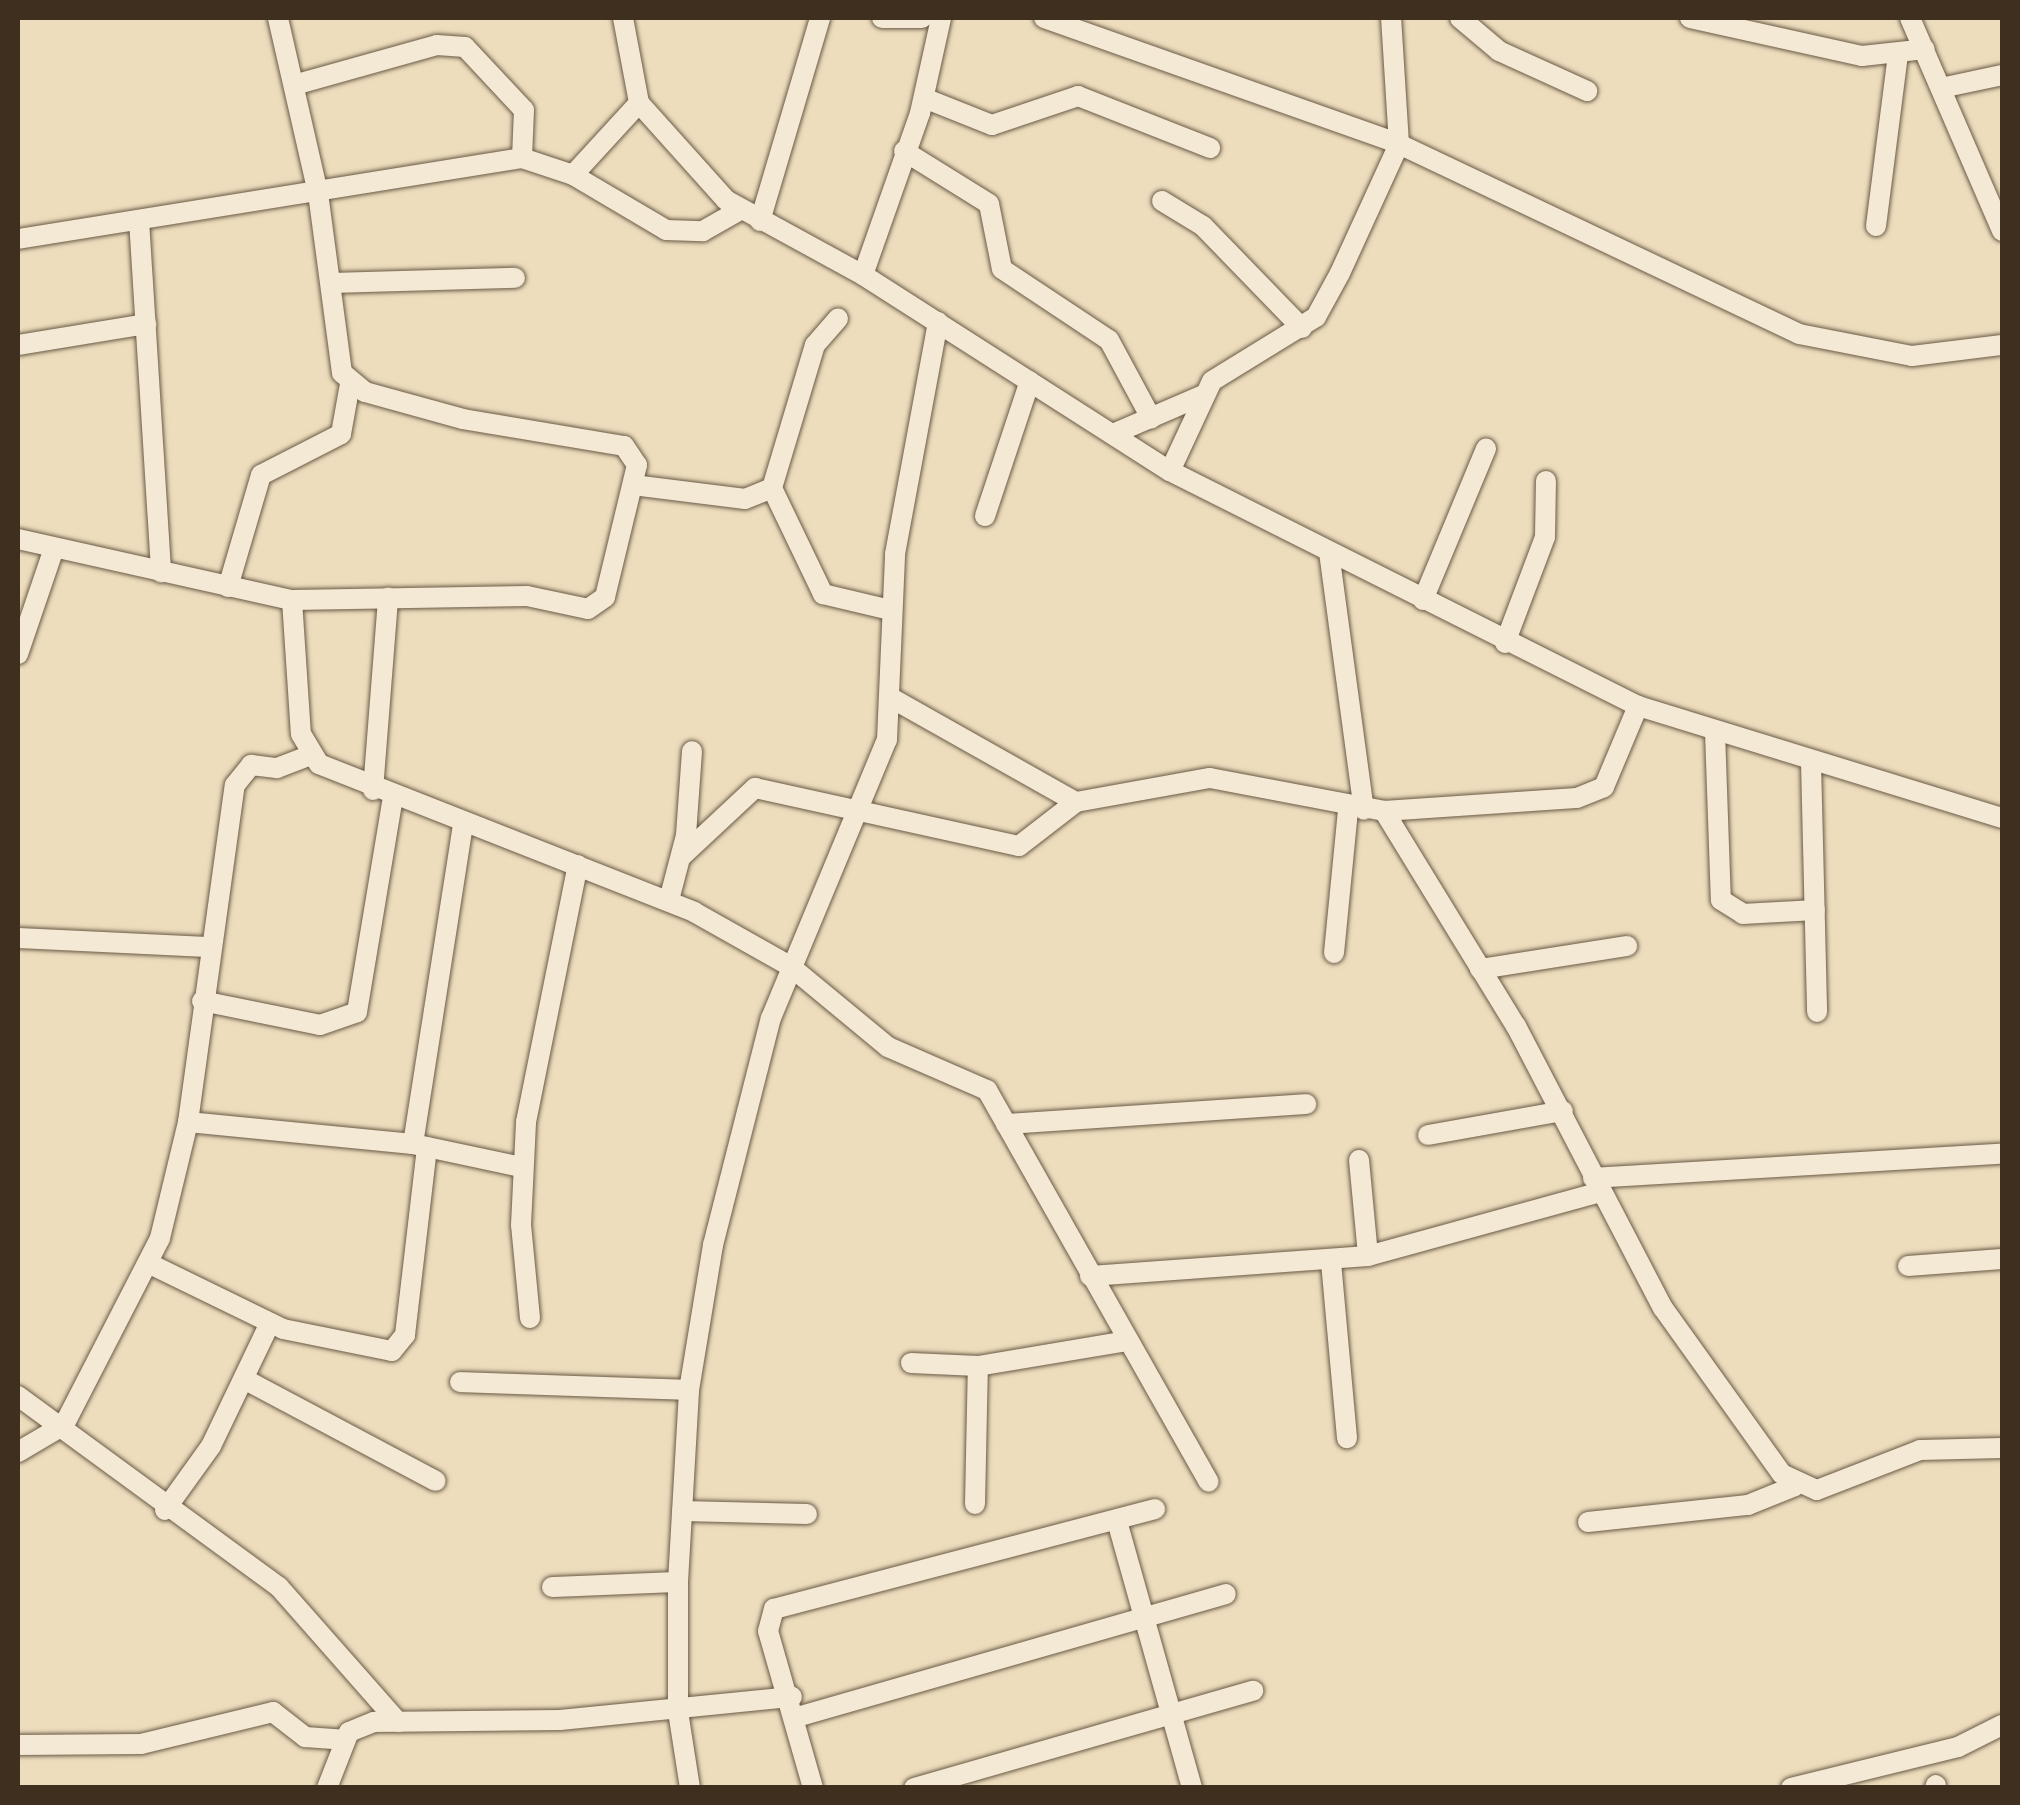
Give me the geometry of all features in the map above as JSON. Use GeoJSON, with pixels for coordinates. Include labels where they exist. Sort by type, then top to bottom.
{"type":"FeatureCollection","features":[{"type":"Feature","properties":{"kind":"street"},"geometry":{"type":"LineString","coordinates":[[228,587],[261,475],[340,434],[350,384],[336,348],[332,283],[318,193],[278,18]]}},
{"type":"Feature","properties":{"kind":"street"},"geometry":{"type":"LineString","coordinates":[[622,18],[639,104],[740,210],[863,275],[1170,471],[1505,643],[1638,706],[2002,818]]}},
{"type":"Feature","properties":{"kind":"street"},"geometry":{"type":"LineString","coordinates":[[760,222],[820,18]]}},
{"type":"Feature","properties":{"kind":"street"},"geometry":{"type":"LineString","coordinates":[[882,18],[922,18]]}},
{"type":"Feature","properties":{"kind":"street"},"geometry":{"type":"LineString","coordinates":[[863,275],[924,98],[940,18]]}},
{"type":"Feature","properties":{"kind":"street"},"geometry":{"type":"LineString","coordinates":[[1044,18],[1398,144],[1799,334],[1912,356],[2002,346]]}},
{"type":"Feature","properties":{"kind":"street"},"geometry":{"type":"LineString","coordinates":[[1170,471],[1204,395],[1222,372],[1302,328],[1340,273],[1398,144],[1391,18]]}},
{"type":"Feature","properties":{"kind":"street"},"geometry":{"type":"LineString","coordinates":[[1460,18],[1499,51],[1587,91]]}},
{"type":"Feature","properties":{"kind":"street"},"geometry":{"type":"LineString","coordinates":[[1690,18],[1846,54],[1898,54],[1925,49]]}},
{"type":"Feature","properties":{"kind":"street"},"geometry":{"type":"LineString","coordinates":[[1910,18],[2002,232]]}},
{"type":"Feature","properties":{"kind":"street"},"geometry":{"type":"LineString","coordinates":[[294,85],[437,45],[465,47],[524,110],[522,158]]}},
{"type":"Feature","properties":{"kind":"street"},"geometry":{"type":"LineString","coordinates":[[1876,226],[1898,54]]}},
{"type":"Feature","properties":{"kind":"street"},"geometry":{"type":"LineString","coordinates":[[1941,88],[2002,75]]}},
{"type":"Feature","properties":{"kind":"street"},"geometry":{"type":"LineString","coordinates":[[924,98],[992,125],[1061,98],[1090,98],[1210,148]]}},
{"type":"Feature","properties":{"kind":"street"},"geometry":{"type":"LineString","coordinates":[[573,176],[639,104]]}},
{"type":"Feature","properties":{"kind":"street"},"geometry":{"type":"LineString","coordinates":[[904,151],[989,204],[1002,269],[1109,340],[1151,418]]}},
{"type":"Feature","properties":{"kind":"street"},"geometry":{"type":"LineString","coordinates":[[18,239],[522,158],[573,176],[666,230],[702,231],[740,210]]}},
{"type":"Feature","properties":{"kind":"street"},"geometry":{"type":"LineString","coordinates":[[1162,201],[1203,226],[1302,328]]}},
{"type":"Feature","properties":{"kind":"street"},"geometry":{"type":"LineString","coordinates":[[140,220],[161,572]]}},
{"type":"Feature","properties":{"kind":"street"},"geometry":{"type":"LineString","coordinates":[[332,283],[515,278]]}},
{"type":"Feature","properties":{"kind":"street"},"geometry":{"type":"LineString","coordinates":[[838,318],[816,345],[772,488],[822,594],[890,610]]}},
{"type":"Feature","properties":{"kind":"street"},"geometry":{"type":"LineString","coordinates":[[690,1788],[678,1710],[678,1582],[689,1390],[742,1116],[790,966],[859,816],[893,699],[890,610],[938,322]]}},
{"type":"Feature","properties":{"kind":"street"},"geometry":{"type":"LineString","coordinates":[[18,345],[146,324]]}},
{"type":"Feature","properties":{"kind":"street"},"geometry":{"type":"LineString","coordinates":[[986,516],[1030,381]]}},
{"type":"Feature","properties":{"kind":"street"},"geometry":{"type":"LineString","coordinates":[[18,539],[292,600],[527,596],[596,607],[633,486],[634,454],[613,442],[474,421],[350,384]]}},
{"type":"Feature","properties":{"kind":"street"},"geometry":{"type":"LineString","coordinates":[[1113,434],[1204,395]]}},
{"type":"Feature","properties":{"kind":"street"},"geometry":{"type":"LineString","coordinates":[[1422,600],[1486,449]]}},
{"type":"Feature","properties":{"kind":"street"},"geometry":{"type":"LineString","coordinates":[[1505,643],[1544,537],[1546,481]]}},
{"type":"Feature","properties":{"kind":"street"},"geometry":{"type":"LineString","coordinates":[[633,486],[744,499],[772,488]]}},
{"type":"Feature","properties":{"kind":"street"},"geometry":{"type":"LineString","coordinates":[[18,654],[54,548]]}},
{"type":"Feature","properties":{"kind":"street"},"geometry":{"type":"LineString","coordinates":[[1329,552],[1365,810],[1334,953]]}},
{"type":"Feature","properties":{"kind":"street"},"geometry":{"type":"LineString","coordinates":[[202,1001],[320,1025],[357,1012],[383,794],[388,598]]}},
{"type":"Feature","properties":{"kind":"street"},"geometry":{"type":"LineString","coordinates":[[292,600],[308,756]]}},
{"type":"Feature","properties":{"kind":"street"},"geometry":{"type":"LineString","coordinates":[[893,699],[1076,802]]}},
{"type":"Feature","properties":{"kind":"street"},"geometry":{"type":"LineString","coordinates":[[682,856],[756,788],[859,816],[1018,846],[1076,802],[1210,778],[1365,810],[1596,793],[1638,706]]}},
{"type":"Feature","properties":{"kind":"street"},"geometry":{"type":"LineString","coordinates":[[1715,732],[1722,900],[1743,914],[1815,910]]}},
{"type":"Feature","properties":{"kind":"street"},"geometry":{"type":"LineString","coordinates":[[668,900],[682,856],[692,751]]}},
{"type":"Feature","properties":{"kind":"street"},"geometry":{"type":"LineString","coordinates":[[19,1456],[64,1425],[150,1264],[188,1122],[208,946],[242,771],[308,756],[383,794],[668,900],[790,966],[888,1046],[987,1090],[1210,1482]]}},
{"type":"Feature","properties":{"kind":"street"},"geometry":{"type":"LineString","coordinates":[[1811,762],[1817,1012]]}},
{"type":"Feature","properties":{"kind":"street"},"geometry":{"type":"LineString","coordinates":[[1365,810],[1480,969],[1562,1111],[1596,1186],[1663,1308],[1795,1486]]}},
{"type":"Feature","properties":{"kind":"street"},"geometry":{"type":"LineString","coordinates":[[150,1264],[270,1323],[400,1348],[420,1146],[463,824]]}},
{"type":"Feature","properties":{"kind":"street"},"geometry":{"type":"LineString","coordinates":[[530,1318],[521,1167],[578,865]]}},
{"type":"Feature","properties":{"kind":"street"},"geometry":{"type":"LineString","coordinates":[[18,938],[208,946]]}},
{"type":"Feature","properties":{"kind":"street"},"geometry":{"type":"LineString","coordinates":[[1480,969],[1627,946]]}},
{"type":"Feature","properties":{"kind":"street"},"geometry":{"type":"LineString","coordinates":[[1006,1124],[1306,1104]]}},
{"type":"Feature","properties":{"kind":"street"},"geometry":{"type":"LineString","coordinates":[[1428,1135],[1562,1111]]}},
{"type":"Feature","properties":{"kind":"street"},"geometry":{"type":"LineString","coordinates":[[188,1122],[420,1146],[521,1167]]}},
{"type":"Feature","properties":{"kind":"street"},"geometry":{"type":"LineString","coordinates":[[1090,1276],[1331,1262],[1368,1256],[1596,1186],[2002,1154]]}},
{"type":"Feature","properties":{"kind":"street"},"geometry":{"type":"LineString","coordinates":[[1359,1160],[1368,1256]]}},
{"type":"Feature","properties":{"kind":"street"},"geometry":{"type":"LineString","coordinates":[[1908,1266],[2002,1260]]}},
{"type":"Feature","properties":{"kind":"street"},"geometry":{"type":"LineString","coordinates":[[1331,1262],[1347,1438]]}},
{"type":"Feature","properties":{"kind":"street"},"geometry":{"type":"LineString","coordinates":[[166,1510],[244,1379],[270,1323]]}},
{"type":"Feature","properties":{"kind":"street"},"geometry":{"type":"LineString","coordinates":[[911,1363],[978,1366],[1128,1341]]}},
{"type":"Feature","properties":{"kind":"street"},"geometry":{"type":"LineString","coordinates":[[975,1504],[978,1366]]}},
{"type":"Feature","properties":{"kind":"street"},"geometry":{"type":"LineString","coordinates":[[244,1379],[436,1481]]}},
{"type":"Feature","properties":{"kind":"street"},"geometry":{"type":"LineString","coordinates":[[460,1382],[689,1390]]}},
{"type":"Feature","properties":{"kind":"street"},"geometry":{"type":"LineString","coordinates":[[18,1396],[64,1425],[166,1510],[279,1588],[398,1722]]}},
{"type":"Feature","properties":{"kind":"street"},"geometry":{"type":"LineString","coordinates":[[1588,1522],[1748,1504],[1795,1486],[1829,1487],[1920,1450],[2002,1448]]}},
{"type":"Feature","properties":{"kind":"street"},"geometry":{"type":"LineString","coordinates":[[813,1788],[795,1707],[768,1631],[783,1604],[1155,1509]]}},
{"type":"Feature","properties":{"kind":"street"},"geometry":{"type":"LineString","coordinates":[[682,1511],[807,1514]]}},
{"type":"Feature","properties":{"kind":"street"},"geometry":{"type":"LineString","coordinates":[[1117,1520],[1192,1788]]}},
{"type":"Feature","properties":{"kind":"street"},"geometry":{"type":"LineString","coordinates":[[552,1587],[678,1582]]}},
{"type":"Feature","properties":{"kind":"street"},"geometry":{"type":"LineString","coordinates":[[326,1788],[344,1740],[360,1726],[795,1707],[1226,1594]]}},
{"type":"Feature","properties":{"kind":"street"},"geometry":{"type":"LineString","coordinates":[[914,1788],[1253,1691]]}},
{"type":"Feature","properties":{"kind":"street"},"geometry":{"type":"LineString","coordinates":[[18,1744],[141,1744],[273,1712],[304,1737],[344,1740]]}},
{"type":"Feature","properties":{"kind":"street"},"geometry":{"type":"LineString","coordinates":[[1790,1788],[1958,1748],[2002,1725]]}}]}
